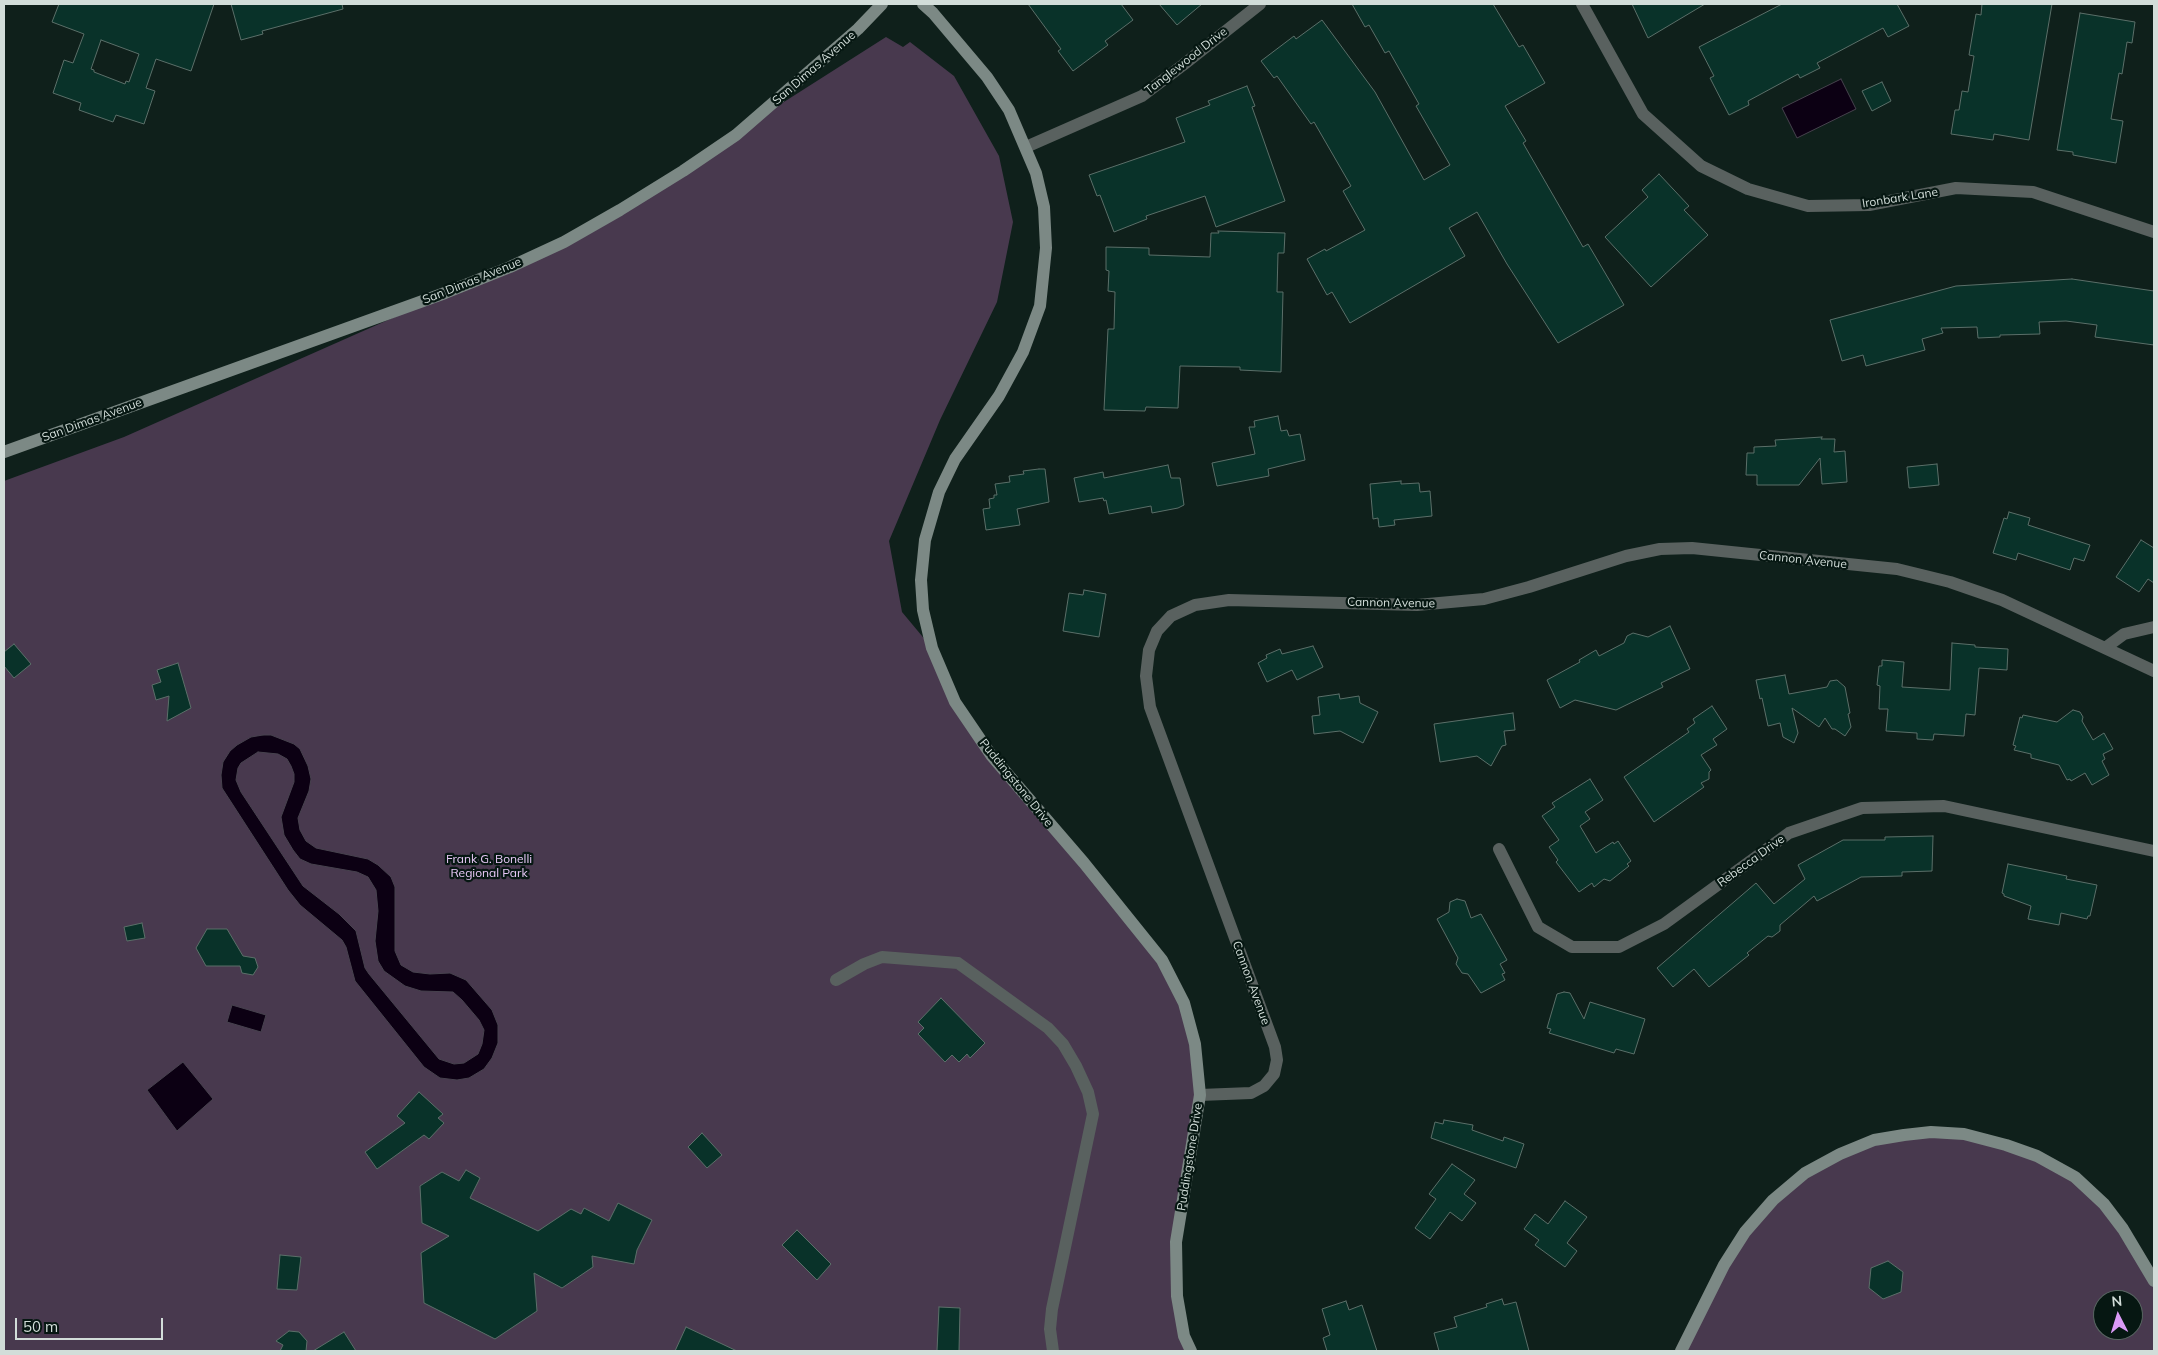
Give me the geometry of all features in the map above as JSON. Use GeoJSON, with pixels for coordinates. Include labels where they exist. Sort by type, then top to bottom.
{"type":"FeatureCollection","features":[{"type":"Feature","properties":{"kind":"street","name":"San Dimas Avenue"},"geometry":{"type":"LineString","coordinates":[[4,452],[446,293],[510,267],[564,242],[683,171],[736,135],[858,29],[882,4]]}},
{"type":"Feature","properties":{"kind":"street","name":"Puddingstone Drive"},"geometry":{"type":"LineString","coordinates":[[923,4],[988,77],[1009,110],[1036,173],[1044,207],[1046,248],[1040,306],[1023,352],[998,396],[955,459],[939,492],[925,540],[921,580],[923,610],[932,648],[955,702],[991,755],[1084,864],[1162,960],[1184,1002],[1195,1044],[1200,1095],[1176,1242],[1177,1296],[1184,1336],[1191,1351]]}},
{"type":"Feature","properties":{"kind":"street","name":"Tanglewood Drive"},"geometry":{"type":"LineString","coordinates":[[1026,147],[1142,96],[1260,4]]}},
{"type":"Feature","properties":{"kind":"street","name":"Ironbark Lane"},"geometry":{"type":"LineString","coordinates":[[1582,4],[1643,114],[1701,166],[1748,189],[1808,206],[1869,205],[1956,188],[2033,192],[2154,232]]}},
{"type":"Feature","properties":{"kind":"street","name":"Cannon Avenue"},"geometry":{"type":"LineString","coordinates":[[1200,1095],[1251,1092],[1264,1086],[1274,1074],[1277,1060],[1275,1047],[1150,708],[1146,676],[1149,650],[1157,631],[1171,616],[1195,605],[1229,600],[1417,605],[1484,599],[1529,587],[1626,556],[1660,549],[1692,548],[1897,569],[1950,582],[2002,600],[2154,671]]}},
{"type":"Feature","properties":{"kind":"street"},"geometry":{"type":"LineString","coordinates":[[2104,648],[2124,634],[2154,627]]}},
{"type":"Feature","properties":{"kind":"street","name":"Rebecca Drive"},"geometry":{"type":"LineString","coordinates":[[1500,849],[1538,927],[1572,947],[1619,947],[1664,924],[1789,833],[1862,808],[1944,806],[2154,851]]}},
{"type":"Feature","properties":{"kind":"street"},"geometry":{"type":"LineString","coordinates":[[836,980],[864,964],[882,957],[958,963],[1048,1028],[1063,1044],[1076,1066],[1088,1092],[1093,1114],[1052,1309],[1050,1329],[1053,1351]]}},
{"type":"Feature","properties":{"kind":"street"},"geometry":{"type":"LineString","coordinates":[[1681,1351],[1724,1265],[1745,1232],[1773,1200],[1805,1173],[1840,1154],[1874,1140],[1904,1134],[1931,1132],[1964,1134],[2006,1144],[2037,1156],[2075,1178],[2104,1204],[2123,1228],[2154,1281]]}},
{"type":"Feature","properties":{"kind":"green space","name":"Frank G. Bonelli Regional Park"},"geometry":{"type":"Polygon","coordinates":[[[886,37],[903,47],[910,42],[954,76],[999,156],[1013,222],[997,302],[940,420],[889,541],[902,612],[932,648],[955,702],[1162,960],[1184,1003],[1200,1095],[1176,1242],[1177,1296],[1194,1351],[4,1351],[4,481],[124,437],[564,242],[886,37]]]}},
{"type":"Feature","properties":{"kind":"green space"},"geometry":{"type":"Polygon","coordinates":[[[1931,1132],[2037,1156],[2104,1204],[2154,1281],[2154,1351],[1681,1351],[1724,1265],[1773,1200],[1840,1154],[1931,1132]]]}},
{"type":"Feature","properties":{"kind":"shaded area"},"geometry":{"type":"Polygon","coordinates":[[[1841,79],[1856,109],[1797,138],[1782,108],[1841,79]]]}},
{"type":"Feature","properties":{"kind":"shaded area"},"geometry":{"type":"Polygon","coordinates":[[[271,735],[294,744],[300,749],[308,766],[311,779],[309,791],[298,818],[300,830],[306,841],[316,848],[368,859],[391,877],[395,887],[395,951],[401,965],[413,972],[430,974],[450,973],[466,980],[492,1010],[498,1025],[498,1043],[492,1058],[484,1069],[469,1078],[457,1080],[440,1078],[424,1067],[355,981],[346,947],[342,940],[300,905],[288,890],[222,788],[223,762],[230,751],[251,737],[271,735]],[[258,752],[241,763],[236,780],[241,792],[303,886],[339,914],[356,931],[365,968],[369,974],[439,1059],[454,1064],[464,1063],[478,1054],[482,1044],[484,1030],[479,1020],[453,992],[421,991],[405,986],[384,971],[378,961],[375,941],[378,911],[376,890],[368,877],[357,872],[311,864],[300,859],[293,850],[284,835],[281,817],[294,782],[294,774],[287,759],[278,754],[258,752]]]}},
{"type":"Feature","properties":{"kind":"shaded area"},"geometry":{"type":"Polygon","coordinates":[[[232,1005],[266,1015],[261,1032],[227,1022],[232,1005]]]}},
{"type":"Feature","properties":{"kind":"shaded area"},"geometry":{"type":"Polygon","coordinates":[[[183,1062],[213,1099],[177,1131],[147,1090],[183,1062]]]}},
{"type":"Feature","properties":{"kind":"building"},"geometry":{"type":"Polygon","coordinates":[[[59,4],[214,4],[191,71],[156,59],[146,88],[155,91],[144,124],[116,115],[113,122],[79,110],[81,103],[53,93],[64,60],[73,63],[84,34],[52,22],[59,4]],[[101,40],[91,69],[94,72],[125,84],[126,81],[129,82],[139,54],[101,40]]]}},
{"type":"Feature","properties":{"kind":"building"},"geometry":{"type":"Polygon","coordinates":[[[231,4],[342,4],[343,9],[262,31],[263,34],[241,40],[231,4]]]}},
{"type":"Feature","properties":{"kind":"building"},"geometry":{"type":"Polygon","coordinates":[[[1028,4],[1121,4],[1133,20],[1105,41],[1108,45],[1073,71],[1058,51],[1061,49],[1028,4]]]}},
{"type":"Feature","properties":{"kind":"building"},"geometry":{"type":"Polygon","coordinates":[[[1159,4],[1202,4],[1177,25],[1159,4]]]}},
{"type":"Feature","properties":{"kind":"building"},"geometry":{"type":"Polygon","coordinates":[[[1352,4],[1493,4],[1519,47],[1523,45],[1545,83],[1505,106],[1526,141],[1523,143],[1583,247],[1588,244],[1624,305],[1558,343],[1507,264],[1477,212],[1449,228],[1465,256],[1350,323],[1332,292],[1327,295],[1307,259],[1365,230],[1343,191],[1351,186],[1314,122],[1311,124],[1277,76],[1274,78],[1261,61],[1294,36],[1296,39],[1322,20],[1375,92],[1424,180],[1450,165],[1416,106],[1419,104],[1389,51],[1385,53],[1369,25],[1365,27],[1352,4]]]}},
{"type":"Feature","properties":{"kind":"building"},"geometry":{"type":"Polygon","coordinates":[[[1632,4],[1705,4],[1648,38],[1632,4]]]}},
{"type":"Feature","properties":{"kind":"building"},"geometry":{"type":"Polygon","coordinates":[[[1782,4],[1897,4],[1909,26],[1888,37],[1883,28],[1817,63],[1820,68],[1800,78],[1798,74],[1748,101],[1749,105],[1729,115],[1710,78],[1714,76],[1699,47],[1782,4]]]}},
{"type":"Feature","properties":{"kind":"building"},"geometry":{"type":"Polygon","coordinates":[[[1982,4],[2052,4],[2029,140],[1994,134],[1993,140],[1951,134],[1955,110],[1959,110],[1962,91],[1968,92],[1974,56],[1969,55],[1976,14],[1981,15],[1982,4]]]}},
{"type":"Feature","properties":{"kind":"building"},"geometry":{"type":"Polygon","coordinates":[[[2080,13],[2135,22],[2132,43],[2127,42],[2122,74],[2119,73],[2111,119],[2123,121],[2116,163],[2057,150],[2080,13]]]}},
{"type":"Feature","properties":{"kind":"building"},"geometry":{"type":"Polygon","coordinates":[[[1882,82],[1891,101],[1872,111],[1862,91],[1882,82]]]}},
{"type":"Feature","properties":{"kind":"building"},"geometry":{"type":"Polygon","coordinates":[[[1247,86],[1255,106],[1252,107],[1285,201],[1216,227],[1205,196],[1146,216],[1147,219],[1114,232],[1100,195],[1097,196],[1089,175],[1185,142],[1176,118],[1210,105],[1208,101],[1247,86]]]}},
{"type":"Feature","properties":{"kind":"building"},"geometry":{"type":"Polygon","coordinates":[[[1659,174],[1689,206],[1684,210],[1708,235],[1651,287],[1605,237],[1648,197],[1642,190],[1659,174]]]}},
{"type":"Feature","properties":{"kind":"building"},"geometry":{"type":"Polygon","coordinates":[[[1218,231],[1285,233],[1284,253],[1278,253],[1277,292],[1283,292],[1281,372],[1240,370],[1240,367],[1180,366],[1178,408],[1146,407],[1145,411],[1104,410],[1108,329],[1114,329],[1115,292],[1108,291],[1109,271],[1106,270],[1106,247],[1149,248],[1149,255],[1210,257],[1211,233],[1219,233],[1218,231]]]}},
{"type":"Feature","properties":{"kind":"building"},"geometry":{"type":"Polygon","coordinates":[[[2072,279],[2154,291],[2154,345],[2095,337],[2097,325],[2066,321],[2039,322],[2040,334],[2000,335],[2000,337],[1978,338],[1977,327],[1941,328],[1943,333],[1922,339],[1925,350],[1866,366],[1863,355],[1842,361],[1830,320],[1956,286],[2072,279]]]}},
{"type":"Feature","properties":{"kind":"building"},"geometry":{"type":"Polygon","coordinates":[[[1278,416],[1281,431],[1287,430],[1289,436],[1300,434],[1305,460],[1268,469],[1269,476],[1217,486],[1212,463],[1255,454],[1249,427],[1255,427],[1254,421],[1278,416]]]}},
{"type":"Feature","properties":{"kind":"building"},"geometry":{"type":"Polygon","coordinates":[[[1822,437],[1821,439],[1835,439],[1834,452],[1845,451],[1847,482],[1822,484],[1820,458],[1799,485],[1757,485],[1757,475],[1746,475],[1747,453],[1754,453],[1754,447],[1776,446],[1775,440],[1822,437]]]}},
{"type":"Feature","properties":{"kind":"building"},"geometry":{"type":"Polygon","coordinates":[[[1937,464],[1939,485],[1909,488],[1907,467],[1937,464]]]}},
{"type":"Feature","properties":{"kind":"building"},"geometry":{"type":"Polygon","coordinates":[[[1168,465],[1171,478],[1180,478],[1184,505],[1178,508],[1152,513],[1151,506],[1109,514],[1106,500],[1104,501],[1103,498],[1079,502],[1074,478],[1103,472],[1104,478],[1168,465]]]}},
{"type":"Feature","properties":{"kind":"building"},"geometry":{"type":"Polygon","coordinates":[[[1045,469],[1049,502],[1017,509],[1020,525],[986,530],[983,509],[990,508],[989,499],[997,495],[995,484],[1010,482],[1009,476],[1024,474],[1023,471],[1045,469]]]}},
{"type":"Feature","properties":{"kind":"building"},"geometry":{"type":"Polygon","coordinates":[[[1401,481],[1401,484],[1419,483],[1420,492],[1430,491],[1432,516],[1394,520],[1395,525],[1379,527],[1378,518],[1373,519],[1370,484],[1401,481]]]}},
{"type":"Feature","properties":{"kind":"building"},"geometry":{"type":"Polygon","coordinates":[[[2009,512],[2030,518],[2028,525],[2090,545],[2084,561],[2074,558],[2070,570],[2018,553],[2016,560],[1993,553],[2004,518],[2007,519],[2009,512]]]}},
{"type":"Feature","properties":{"kind":"building"},"geometry":{"type":"Polygon","coordinates":[[[2141,540],[2154,548],[2154,583],[2148,579],[2139,592],[2116,577],[2141,540]]]}},
{"type":"Feature","properties":{"kind":"building"},"geometry":{"type":"Polygon","coordinates":[[[1084,590],[1106,594],[1099,637],[1063,631],[1069,593],[1083,595],[1084,590]]]}},
{"type":"Feature","properties":{"kind":"building"},"geometry":{"type":"Polygon","coordinates":[[[1670,626],[1690,669],[1661,683],[1663,687],[1616,710],[1575,700],[1560,708],[1547,680],[1580,662],[1579,660],[1596,650],[1599,656],[1624,643],[1627,636],[1633,633],[1648,637],[1670,626]]]}},
{"type":"Feature","properties":{"kind":"building"},"geometry":{"type":"Polygon","coordinates":[[[1952,643],[1975,645],[1975,647],[2008,649],[2007,670],[1979,668],[1975,715],[1966,714],[1964,736],[1934,734],[1933,740],[1917,739],[1917,733],[1886,731],[1888,709],[1879,709],[1880,686],[1877,685],[1879,666],[1882,666],[1882,660],[1904,662],[1902,687],[1950,690],[1952,643]]]}},
{"type":"Feature","properties":{"kind":"building"},"geometry":{"type":"Polygon","coordinates":[[[14,644],[31,664],[14,678],[4,666],[4,652],[14,644]]]}},
{"type":"Feature","properties":{"kind":"building"},"geometry":{"type":"Polygon","coordinates":[[[1313,646],[1323,667],[1297,680],[1292,670],[1267,682],[1258,663],[1267,658],[1266,655],[1280,649],[1282,654],[1313,646]]]}},
{"type":"Feature","properties":{"kind":"building"},"geometry":{"type":"Polygon","coordinates":[[[178,663],[191,708],[167,721],[169,696],[156,700],[152,685],[161,682],[157,670],[178,663]]]}},
{"type":"Feature","properties":{"kind":"building"},"geometry":{"type":"Polygon","coordinates":[[[1785,675],[1789,694],[1827,687],[1830,681],[1837,680],[1845,687],[1851,727],[1845,736],[1832,729],[1825,718],[1819,727],[1792,708],[1798,733],[1794,743],[1783,737],[1780,723],[1768,726],[1756,680],[1785,675]]]}},
{"type":"Feature","properties":{"kind":"building"},"geometry":{"type":"Polygon","coordinates":[[[1339,694],[1340,699],[1359,696],[1360,703],[1378,712],[1363,743],[1340,731],[1314,734],[1312,716],[1320,715],[1318,697],[1339,694]]]}},
{"type":"Feature","properties":{"kind":"building"},"geometry":{"type":"Polygon","coordinates":[[[1712,706],[1727,729],[1713,739],[1717,745],[1701,755],[1711,770],[1709,772],[1709,779],[1701,783],[1704,787],[1654,822],[1624,777],[1689,732],[1687,729],[1695,723],[1693,719],[1712,706]]]}},
{"type":"Feature","properties":{"kind":"building"},"geometry":{"type":"Polygon","coordinates":[[[2073,710],[2080,712],[2083,717],[2082,721],[2093,740],[2104,733],[2113,749],[2103,754],[2105,759],[2102,761],[2109,775],[2092,785],[2085,773],[2071,781],[2070,779],[2067,780],[2059,765],[2031,758],[2031,754],[2014,750],[2016,746],[2013,745],[2020,717],[2022,718],[2023,715],[2057,722],[2073,710]]]}},
{"type":"Feature","properties":{"kind":"building"},"geometry":{"type":"Polygon","coordinates":[[[1513,713],[1515,730],[1504,731],[1506,745],[1502,746],[1491,766],[1477,756],[1440,762],[1434,724],[1513,713]]]}},
{"type":"Feature","properties":{"kind":"building"},"geometry":{"type":"Polygon","coordinates":[[[1590,779],[1603,800],[1585,812],[1590,819],[1580,826],[1596,853],[1613,842],[1614,844],[1618,841],[1631,861],[1627,864],[1629,866],[1610,881],[1604,879],[1594,887],[1592,883],[1579,892],[1556,862],[1558,860],[1549,847],[1559,840],[1542,816],[1555,807],[1552,803],[1590,779]]]}},
{"type":"Feature","properties":{"kind":"building"},"geometry":{"type":"Polygon","coordinates":[[[1933,836],[1932,871],[1902,872],[1902,876],[1861,877],[1817,901],[1814,896],[1780,925],[1780,931],[1772,937],[1768,936],[1747,953],[1749,955],[1709,987],[1694,969],[1673,987],[1657,968],[1756,883],[1774,904],[1805,879],[1798,865],[1843,840],[1885,840],[1885,837],[1933,836]]]}},
{"type":"Feature","properties":{"kind":"building"},"geometry":{"type":"Polygon","coordinates":[[[2008,864],[2067,876],[2066,879],[2097,885],[2090,916],[2087,919],[2061,913],[2059,925],[2028,919],[2031,906],[2004,896],[2002,893],[2008,864]]]}},
{"type":"Feature","properties":{"kind":"building"},"geometry":{"type":"Polygon","coordinates":[[[1457,899],[1465,901],[1471,918],[1481,914],[1507,960],[1500,964],[1505,973],[1502,974],[1505,980],[1481,993],[1468,974],[1462,973],[1456,964],[1458,958],[1437,919],[1449,912],[1450,902],[1457,899]]]}},
{"type":"Feature","properties":{"kind":"building"},"geometry":{"type":"Polygon","coordinates":[[[142,923],[145,938],[127,941],[124,927],[142,923]]]}},
{"type":"Feature","properties":{"kind":"building"},"geometry":{"type":"Polygon","coordinates":[[[207,929],[227,929],[243,956],[255,958],[258,967],[253,975],[242,973],[240,966],[206,966],[196,948],[207,929]]]}},
{"type":"Feature","properties":{"kind":"building"},"geometry":{"type":"Polygon","coordinates":[[[1570,993],[1584,1019],[1590,1002],[1645,1019],[1634,1054],[1616,1049],[1614,1053],[1549,1033],[1551,1029],[1547,1028],[1557,994],[1570,993]]]}},
{"type":"Feature","properties":{"kind":"building"},"geometry":{"type":"Polygon","coordinates":[[[941,998],[985,1043],[970,1058],[967,1054],[959,1062],[952,1055],[945,1062],[918,1034],[924,1028],[918,1022],[941,998]]]}},
{"type":"Feature","properties":{"kind":"building"},"geometry":{"type":"Polygon","coordinates":[[[419,1092],[443,1114],[438,1118],[444,1123],[429,1139],[424,1135],[377,1169],[365,1152],[405,1123],[397,1116],[419,1092]]]}},
{"type":"Feature","properties":{"kind":"building"},"geometry":{"type":"Polygon","coordinates":[[[1444,1120],[1473,1125],[1472,1130],[1503,1141],[1504,1137],[1524,1144],[1516,1168],[1431,1138],[1435,1122],[1443,1124],[1444,1120]]]}},
{"type":"Feature","properties":{"kind":"building"},"geometry":{"type":"Polygon","coordinates":[[[702,1133],[722,1155],[707,1168],[688,1147],[702,1133]]]}},
{"type":"Feature","properties":{"kind":"building"},"geometry":{"type":"Polygon","coordinates":[[[1452,1164],[1475,1180],[1464,1194],[1476,1203],[1462,1221],[1450,1212],[1430,1239],[1415,1228],[1436,1199],[1429,1194],[1452,1164]]]}},
{"type":"Feature","properties":{"kind":"building"},"geometry":{"type":"Polygon","coordinates":[[[466,1170],[480,1178],[470,1198],[538,1231],[571,1209],[581,1214],[584,1208],[609,1221],[618,1203],[652,1220],[637,1250],[634,1264],[592,1256],[593,1267],[562,1288],[534,1273],[537,1311],[495,1339],[424,1303],[421,1253],[449,1236],[422,1223],[420,1186],[442,1172],[459,1181],[466,1170]]]}},
{"type":"Feature","properties":{"kind":"building"},"geometry":{"type":"Polygon","coordinates":[[[1565,1201],[1587,1217],[1567,1243],[1577,1251],[1565,1267],[1535,1245],[1539,1240],[1524,1229],[1535,1214],[1548,1224],[1565,1201]]]}},
{"type":"Feature","properties":{"kind":"building"},"geometry":{"type":"Polygon","coordinates":[[[797,1230],[831,1264],[817,1280],[782,1245],[797,1230]]]}},
{"type":"Feature","properties":{"kind":"building"},"geometry":{"type":"Polygon","coordinates":[[[280,1255],[301,1257],[297,1290],[277,1289],[280,1255]]]}},
{"type":"Feature","properties":{"kind":"building"},"geometry":{"type":"Polygon","coordinates":[[[1888,1261],[1903,1272],[1901,1292],[1883,1299],[1869,1288],[1871,1268],[1888,1261]]]}},
{"type":"Feature","properties":{"kind":"building"},"geometry":{"type":"Polygon","coordinates":[[[1502,1299],[1504,1305],[1516,1302],[1529,1351],[1439,1351],[1434,1333],[1457,1327],[1454,1317],[1487,1307],[1486,1304],[1502,1299]]]}},
{"type":"Feature","properties":{"kind":"building"},"geometry":{"type":"Polygon","coordinates":[[[1346,1301],[1349,1310],[1362,1305],[1377,1351],[1327,1351],[1323,1338],[1330,1335],[1322,1309],[1346,1301]]]}},
{"type":"Feature","properties":{"kind":"building"},"geometry":{"type":"Polygon","coordinates":[[[939,1307],[960,1308],[959,1351],[937,1351],[939,1307]]]}},
{"type":"Feature","properties":{"kind":"building"},"geometry":{"type":"Polygon","coordinates":[[[686,1327],[737,1351],[675,1351],[686,1327]]]}},
{"type":"Feature","properties":{"kind":"building"},"geometry":{"type":"Polygon","coordinates":[[[289,1331],[299,1332],[307,1341],[306,1351],[280,1351],[283,1345],[276,1341],[289,1331]]]}},
{"type":"Feature","properties":{"kind":"building"},"geometry":{"type":"Polygon","coordinates":[[[344,1332],[356,1351],[313,1351],[344,1332]]]}}]}
